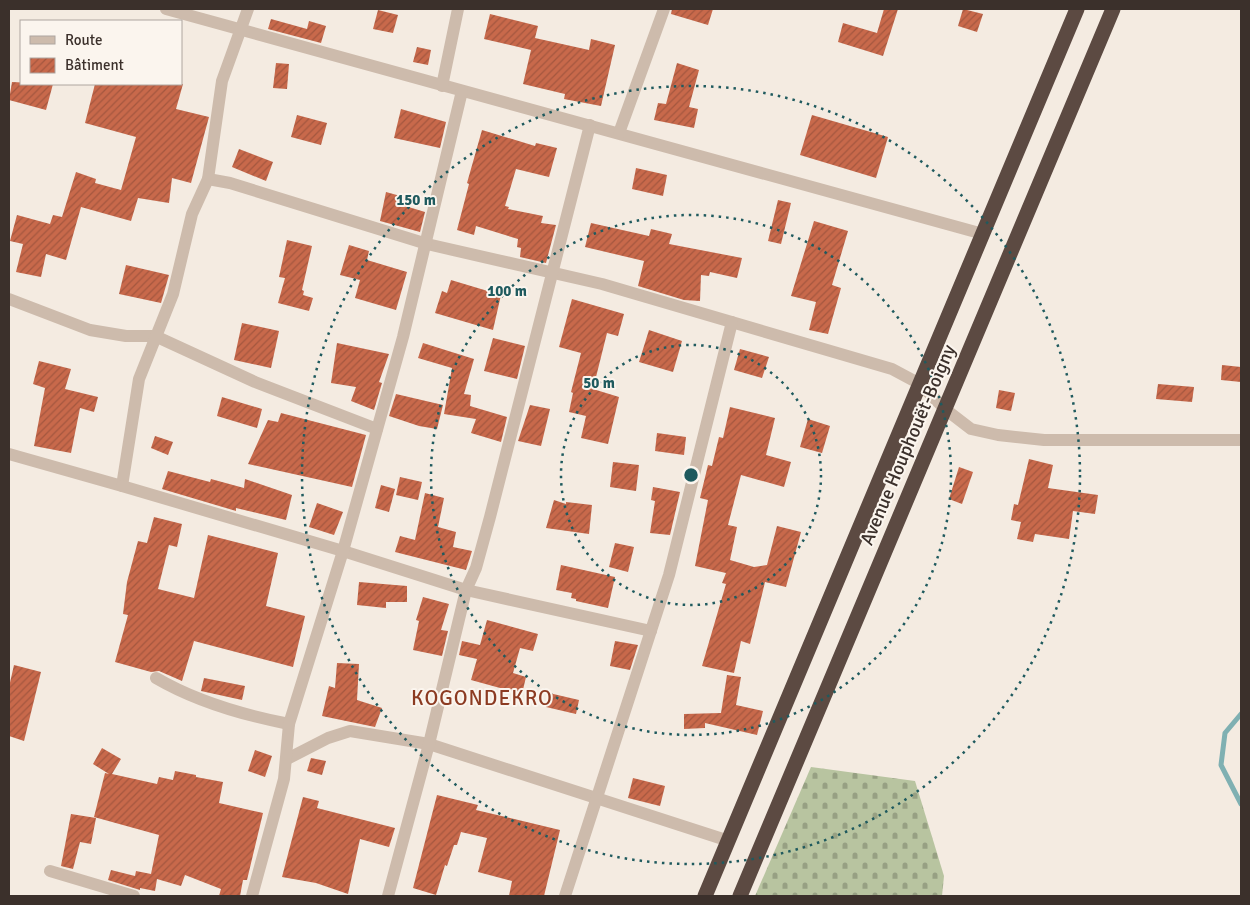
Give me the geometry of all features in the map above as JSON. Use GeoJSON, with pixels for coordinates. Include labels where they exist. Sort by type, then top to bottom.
{"type":"FeatureCollection","features":[{"type":"Feature","properties":{"kind":"highway","name":"Avenue Houphouët-Boigny"},"geometry":{"type":"LineString","coordinates":[[705,896],[1077,9]]}},
{"type":"Feature","properties":{"kind":"highway","name":"Avenue Houphouët-Boigny"},"geometry":{"type":"LineString","coordinates":[[740,896],[1113,9]]}},
{"type":"Feature","properties":{"kind":"street"},"geometry":{"type":"LineString","coordinates":[[166,9],[983,234]]}},
{"type":"Feature","properties":{"kind":"street"},"geometry":{"type":"LineString","coordinates":[[122,486],[139,379],[173,294],[192,214],[208,179],[222,81],[248,9]]}},
{"type":"Feature","properties":{"kind":"street"},"geometry":{"type":"LineString","coordinates":[[442,86],[458,9]]}},
{"type":"Feature","properties":{"kind":"street"},"geometry":{"type":"LineString","coordinates":[[618,133],[664,9]]}},
{"type":"Feature","properties":{"kind":"street"},"geometry":{"type":"LineString","coordinates":[[252,896],[284,779],[289,724],[343,551],[377,429],[427,244],[462,91]]}},
{"type":"Feature","properties":{"kind":"street"},"geometry":{"type":"LineString","coordinates":[[388,896],[429,744],[466,590],[476,568],[554,274],[590,125]]}},
{"type":"Feature","properties":{"kind":"street"},"geometry":{"type":"LineString","coordinates":[[208,179],[427,244],[602,284],[892,370],[920,384],[971,429],[998,435],[1044,440],[1241,440]]}},
{"type":"Feature","properties":{"kind":"street"},"geometry":{"type":"LineString","coordinates":[[9,299],[90,330],[126,336],[155,336],[255,382],[377,429]]}},
{"type":"Feature","properties":{"kind":"street"},"geometry":{"type":"LineString","coordinates":[[564,896],[670,575],[732,322]]}},
{"type":"Feature","properties":{"kind":"street"},"geometry":{"type":"LineString","coordinates":[[9,454],[343,551],[466,590],[651,631]]}},
{"type":"Feature","properties":{"kind":"street"},"geometry":{"type":"LineString","coordinates":[[156,678],[179,692],[246,715],[289,724]]}},
{"type":"Feature","properties":{"kind":"street"},"geometry":{"type":"LineString","coordinates":[[287,759],[328,738],[350,732],[429,744],[729,841]]}},
{"type":"Feature","properties":{"kind":"street"},"geometry":{"type":"LineString","coordinates":[[50,871],[134,896]]}},
{"type":"Feature","properties":{"kind":"green space"},"geometry":{"type":"Polygon","coordinates":[[[811,767],[915,781],[944,876],[942,896],[755,896],[811,767]]]}},
{"type":"Feature","properties":{"kind":"building"},"geometry":{"type":"Polygon","coordinates":[[[672,9],[713,9],[708,25],[671,14],[672,9]]]}},
{"type":"Feature","properties":{"kind":"building"},"geometry":{"type":"Polygon","coordinates":[[[884,9],[898,9],[883,56],[838,42],[843,23],[877,33],[884,9]]]}},
{"type":"Feature","properties":{"kind":"building"},"geometry":{"type":"Polygon","coordinates":[[[963,9],[983,14],[977,32],[958,26],[963,9]]]}},
{"type":"Feature","properties":{"kind":"building"},"geometry":{"type":"Polygon","coordinates":[[[378,10],[398,15],[393,33],[373,29],[378,10]]]}},
{"type":"Feature","properties":{"kind":"building"},"geometry":{"type":"Polygon","coordinates":[[[490,14],[538,26],[535,38],[589,50],[591,39],[615,45],[601,106],[564,99],[565,94],[523,84],[531,50],[484,39],[490,14]]]}},
{"type":"Feature","properties":{"kind":"building"},"geometry":{"type":"Polygon","coordinates":[[[271,19],[307,29],[309,21],[326,26],[321,43],[268,29],[271,19]]]}},
{"type":"Feature","properties":{"kind":"building"},"geometry":{"type":"Polygon","coordinates":[[[417,47],[431,50],[428,65],[413,62],[417,47]]]}},
{"type":"Feature","properties":{"kind":"building"},"geometry":{"type":"Polygon","coordinates":[[[276,63],[289,64],[287,89],[273,88],[276,63]]]}},
{"type":"Feature","properties":{"kind":"building"},"geometry":{"type":"Polygon","coordinates":[[[677,63],[699,70],[689,107],[698,109],[694,128],[654,120],[658,103],[666,104],[677,63]]]}},
{"type":"Feature","properties":{"kind":"building"},"geometry":{"type":"Polygon","coordinates":[[[12,82],[20,82],[20,85],[53,85],[46,110],[9,100],[12,82]]]}},
{"type":"Feature","properties":{"kind":"building"},"geometry":{"type":"Polygon","coordinates":[[[183,84],[176,109],[209,117],[191,183],[172,178],[169,203],[138,198],[131,221],[81,207],[66,260],[46,254],[41,277],[16,272],[23,244],[10,241],[17,215],[50,224],[53,215],[62,217],[76,172],[96,179],[95,183],[121,190],[136,137],[85,123],[95,85],[183,84]]]}},
{"type":"Feature","properties":{"kind":"building"},"geometry":{"type":"Polygon","coordinates":[[[401,109],[446,122],[440,148],[394,138],[401,109]]]}},
{"type":"Feature","properties":{"kind":"building"},"geometry":{"type":"Polygon","coordinates":[[[297,115],[327,123],[321,145],[291,137],[297,115]]]}},
{"type":"Feature","properties":{"kind":"building"},"geometry":{"type":"Polygon","coordinates":[[[812,115],[888,137],[876,178],[800,155],[812,115]]]}},
{"type":"Feature","properties":{"kind":"building"},"geometry":{"type":"Polygon","coordinates":[[[482,130],[535,146],[536,143],[557,148],[549,177],[516,169],[505,206],[509,207],[508,209],[543,216],[541,223],[556,225],[546,263],[520,257],[521,248],[517,247],[518,239],[476,226],[474,235],[457,230],[469,184],[467,183],[482,130]]]}},
{"type":"Feature","properties":{"kind":"building"},"geometry":{"type":"Polygon","coordinates":[[[239,149],[273,162],[266,181],[232,167],[239,149]]]}},
{"type":"Feature","properties":{"kind":"building"},"geometry":{"type":"Polygon","coordinates":[[[636,168],[667,175],[663,196],[632,189],[636,168]]]}},
{"type":"Feature","properties":{"kind":"building"},"geometry":{"type":"Polygon","coordinates":[[[386,192],[404,197],[402,205],[425,212],[420,232],[380,221],[386,192]]]}},
{"type":"Feature","properties":{"kind":"building"},"geometry":{"type":"Polygon","coordinates":[[[778,200],[791,203],[781,244],[768,241],[778,200]]]}},
{"type":"Feature","properties":{"kind":"building"},"geometry":{"type":"Polygon","coordinates":[[[814,221],[848,231],[832,285],[841,288],[828,334],[809,330],[816,302],[791,296],[814,221]]]}},
{"type":"Feature","properties":{"kind":"building"},"geometry":{"type":"Polygon","coordinates":[[[591,223],[649,236],[651,229],[672,234],[669,244],[742,258],[737,278],[710,272],[709,276],[701,275],[700,301],[684,300],[638,286],[644,261],[585,247],[591,223]]]}},
{"type":"Feature","properties":{"kind":"building"},"geometry":{"type":"Polygon","coordinates":[[[287,240],[312,246],[302,290],[304,291],[303,295],[313,298],[309,311],[278,303],[285,278],[279,277],[287,240]]]}},
{"type":"Feature","properties":{"kind":"building"},"geometry":{"type":"Polygon","coordinates":[[[349,245],[369,251],[367,260],[407,272],[396,310],[355,298],[360,280],[340,275],[349,245]]]}},
{"type":"Feature","properties":{"kind":"building"},"geometry":{"type":"Polygon","coordinates":[[[126,265],[169,275],[161,303],[119,294],[126,265]]]}},
{"type":"Feature","properties":{"kind":"building"},"geometry":{"type":"Polygon","coordinates":[[[451,280],[501,295],[493,330],[435,313],[442,291],[447,293],[451,280]]]}},
{"type":"Feature","properties":{"kind":"building"},"geometry":{"type":"Polygon","coordinates":[[[572,299],[624,314],[618,336],[607,333],[593,389],[619,397],[608,444],[581,438],[586,416],[569,412],[573,393],[571,392],[581,353],[559,347],[572,299]]]}},
{"type":"Feature","properties":{"kind":"building"},"geometry":{"type":"Polygon","coordinates":[[[242,323],[279,331],[271,368],[234,360],[242,323]]]}},
{"type":"Feature","properties":{"kind":"building"},"geometry":{"type":"Polygon","coordinates":[[[649,330],[682,341],[673,372],[639,362],[649,330]]]}},
{"type":"Feature","properties":{"kind":"building"},"geometry":{"type":"Polygon","coordinates":[[[493,338],[525,346],[517,379],[484,371],[493,338]]]}},
{"type":"Feature","properties":{"kind":"building"},"geometry":{"type":"Polygon","coordinates":[[[337,343],[389,354],[379,382],[382,383],[374,410],[351,401],[356,387],[331,383],[337,343]]]}},
{"type":"Feature","properties":{"kind":"building"},"geometry":{"type":"Polygon","coordinates":[[[423,343],[474,359],[464,394],[471,395],[470,406],[507,417],[501,442],[471,433],[476,419],[444,414],[452,368],[418,358],[423,343]]]}},
{"type":"Feature","properties":{"kind":"building"},"geometry":{"type":"Polygon","coordinates":[[[740,349],[769,357],[762,378],[734,370],[740,349]]]}},
{"type":"Feature","properties":{"kind":"building"},"geometry":{"type":"Polygon","coordinates":[[[39,361],[71,369],[65,389],[98,397],[94,412],[80,408],[71,453],[34,446],[45,388],[33,384],[39,361]]]}},
{"type":"Feature","properties":{"kind":"building"},"geometry":{"type":"Polygon","coordinates":[[[1222,365],[1241,367],[1241,382],[1221,380],[1222,365]]]}},
{"type":"Feature","properties":{"kind":"building"},"geometry":{"type":"Polygon","coordinates":[[[1158,384],[1194,387],[1192,402],[1156,399],[1158,384]]]}},
{"type":"Feature","properties":{"kind":"building"},"geometry":{"type":"Polygon","coordinates":[[[999,390],[1015,393],[1011,411],[996,408],[999,390]]]}},
{"type":"Feature","properties":{"kind":"building"},"geometry":{"type":"Polygon","coordinates":[[[396,394],[443,405],[437,429],[419,426],[389,416],[396,394]]]}},
{"type":"Feature","properties":{"kind":"building"},"geometry":{"type":"Polygon","coordinates":[[[222,397],[262,409],[257,428],[217,416],[222,397]]]}},
{"type":"Feature","properties":{"kind":"building"},"geometry":{"type":"Polygon","coordinates":[[[530,405],[550,409],[541,446],[518,441],[530,405]]]}},
{"type":"Feature","properties":{"kind":"building"},"geometry":{"type":"Polygon","coordinates":[[[730,407],[775,418],[766,455],[791,462],[784,487],[741,475],[728,525],[737,527],[730,560],[754,567],[767,565],[777,526],[801,532],[786,587],[765,582],[750,644],[741,641],[734,673],[702,666],[726,584],[722,583],[726,573],[695,566],[708,500],[700,498],[708,465],[712,466],[719,437],[723,438],[730,407]]]}},
{"type":"Feature","properties":{"kind":"building"},"geometry":{"type":"Polygon","coordinates":[[[281,413],[366,435],[352,487],[248,464],[268,420],[278,422],[281,413]]]}},
{"type":"Feature","properties":{"kind":"building"},"geometry":{"type":"Polygon","coordinates":[[[808,419],[830,426],[822,453],[800,447],[808,419]]]}},
{"type":"Feature","properties":{"kind":"building"},"geometry":{"type":"Polygon","coordinates":[[[657,433],[686,437],[684,455],[655,451],[657,433]]]}},
{"type":"Feature","properties":{"kind":"building"},"geometry":{"type":"Polygon","coordinates":[[[155,436],[173,442],[168,455],[151,448],[155,436]]]}},
{"type":"Feature","properties":{"kind":"building"},"geometry":{"type":"Polygon","coordinates":[[[1029,459],[1053,465],[1048,488],[1098,495],[1095,514],[1073,511],[1069,539],[1035,534],[1033,542],[1017,539],[1021,522],[1011,520],[1014,504],[1018,505],[1029,459]]]}},
{"type":"Feature","properties":{"kind":"building"},"geometry":{"type":"Polygon","coordinates":[[[613,462],[639,465],[636,491],[610,487],[613,462]]]}},
{"type":"Feature","properties":{"kind":"building"},"geometry":{"type":"Polygon","coordinates":[[[959,467],[973,472],[962,504],[949,499],[959,467]]]}},
{"type":"Feature","properties":{"kind":"building"},"geometry":{"type":"Polygon","coordinates":[[[168,471],[210,482],[211,479],[244,488],[245,479],[292,495],[286,520],[236,508],[236,511],[162,489],[168,471]]]}},
{"type":"Feature","properties":{"kind":"building"},"geometry":{"type":"Polygon","coordinates":[[[400,477],[422,482],[418,500],[396,495],[400,477]]]}},
{"type":"Feature","properties":{"kind":"building"},"geometry":{"type":"Polygon","coordinates":[[[381,485],[395,489],[389,512],[375,508],[381,485]]]}},
{"type":"Feature","properties":{"kind":"building"},"geometry":{"type":"Polygon","coordinates":[[[653,487],[680,492],[670,535],[650,533],[655,501],[651,500],[653,487]]]}},
{"type":"Feature","properties":{"kind":"building"},"geometry":{"type":"Polygon","coordinates":[[[425,493],[444,498],[438,527],[456,532],[453,547],[472,551],[466,570],[395,552],[400,536],[415,540],[425,493]]]}},
{"type":"Feature","properties":{"kind":"building"},"geometry":{"type":"Polygon","coordinates":[[[554,500],[566,504],[566,502],[592,505],[589,534],[546,528],[554,500]]]}},
{"type":"Feature","properties":{"kind":"building"},"geometry":{"type":"Polygon","coordinates":[[[317,503],[343,512],[334,535],[309,527],[317,503]]]}},
{"type":"Feature","properties":{"kind":"building"},"geometry":{"type":"Polygon","coordinates":[[[154,517],[182,524],[177,547],[169,545],[158,589],[194,598],[208,535],[278,553],[266,606],[305,616],[293,667],[194,641],[182,681],[159,671],[151,672],[115,662],[128,615],[123,614],[127,582],[138,541],[147,543],[154,517]]]}},
{"type":"Feature","properties":{"kind":"building"},"geometry":{"type":"Polygon","coordinates":[[[615,543],[634,547],[628,572],[609,567],[615,543]]]}},
{"type":"Feature","properties":{"kind":"building"},"geometry":{"type":"Polygon","coordinates":[[[561,565],[615,577],[608,608],[576,601],[576,599],[571,598],[572,593],[556,590],[561,565]]]}},
{"type":"Feature","properties":{"kind":"building"},"geometry":{"type":"Polygon","coordinates":[[[359,582],[407,586],[407,602],[386,602],[386,608],[357,605],[359,582]]]}},
{"type":"Feature","properties":{"kind":"building"},"geometry":{"type":"Polygon","coordinates":[[[423,597],[449,604],[441,630],[448,631],[442,656],[413,650],[419,621],[416,620],[423,597]]]}},
{"type":"Feature","properties":{"kind":"building"},"geometry":{"type":"Polygon","coordinates":[[[487,620],[538,634],[533,651],[520,648],[513,673],[526,677],[522,694],[471,680],[477,659],[459,655],[462,641],[480,645],[487,620]]]}},
{"type":"Feature","properties":{"kind":"building"},"geometry":{"type":"Polygon","coordinates":[[[615,641],[638,645],[630,670],[610,666],[615,641]]]}},
{"type":"Feature","properties":{"kind":"building"},"geometry":{"type":"Polygon","coordinates":[[[337,663],[359,664],[357,700],[382,708],[375,727],[322,716],[329,686],[335,688],[337,663]]]}},
{"type":"Feature","properties":{"kind":"building"},"geometry":{"type":"Polygon","coordinates":[[[14,665],[41,672],[24,741],[9,736],[9,687],[14,665]]]}},
{"type":"Feature","properties":{"kind":"building"},"geometry":{"type":"Polygon","coordinates":[[[727,675],[741,677],[736,705],[763,711],[757,735],[705,723],[705,728],[684,729],[684,714],[721,713],[727,675]]]}},
{"type":"Feature","properties":{"kind":"building"},"geometry":{"type":"Polygon","coordinates":[[[204,678],[245,686],[242,700],[201,691],[204,678]]]}},
{"type":"Feature","properties":{"kind":"building"},"geometry":{"type":"Polygon","coordinates":[[[549,693],[579,700],[576,714],[546,707],[549,693]]]}},
{"type":"Feature","properties":{"kind":"building"},"geometry":{"type":"Polygon","coordinates":[[[102,748],[121,759],[112,774],[157,784],[159,777],[173,780],[175,771],[196,775],[196,777],[223,782],[219,803],[263,813],[247,880],[243,880],[240,896],[219,896],[221,889],[185,875],[181,886],[157,879],[155,891],[140,888],[140,890],[108,880],[111,870],[135,876],[136,871],[151,874],[159,835],[94,817],[105,773],[109,774],[93,764],[102,748]]]}},
{"type":"Feature","properties":{"kind":"building"},"geometry":{"type":"Polygon","coordinates":[[[255,750],[272,756],[265,777],[248,771],[255,750]]]}},
{"type":"Feature","properties":{"kind":"building"},"geometry":{"type":"Polygon","coordinates":[[[311,758],[326,761],[322,775],[307,771],[311,758]]]}},
{"type":"Feature","properties":{"kind":"building"},"geometry":{"type":"Polygon","coordinates":[[[633,778],[665,786],[660,806],[628,798],[633,778]]]}},
{"type":"Feature","properties":{"kind":"building"},"geometry":{"type":"Polygon","coordinates":[[[437,795],[478,805],[476,810],[560,830],[544,896],[509,896],[512,881],[478,872],[487,838],[461,832],[457,845],[454,845],[447,866],[445,865],[436,895],[413,888],[437,795]]]}},
{"type":"Feature","properties":{"kind":"building"},"geometry":{"type":"Polygon","coordinates":[[[303,797],[319,801],[317,808],[395,828],[389,847],[360,839],[348,894],[316,883],[282,877],[303,797]]]}},
{"type":"Feature","properties":{"kind":"building"},"geometry":{"type":"Polygon","coordinates":[[[71,814],[96,818],[91,844],[80,842],[73,869],[61,866],[71,814]]]}},
{"type":"Feature","properties":{"kind":"waterway"},"geometry":{"type":"LineString","coordinates":[[1241,714],[1225,733],[1221,765],[1241,804]]}},
{"type":"Feature","properties":{"kind":"district","name":"KOGONDEKRO"},"geometry":{"type":"Point","coordinates":[482,698]}}]}
